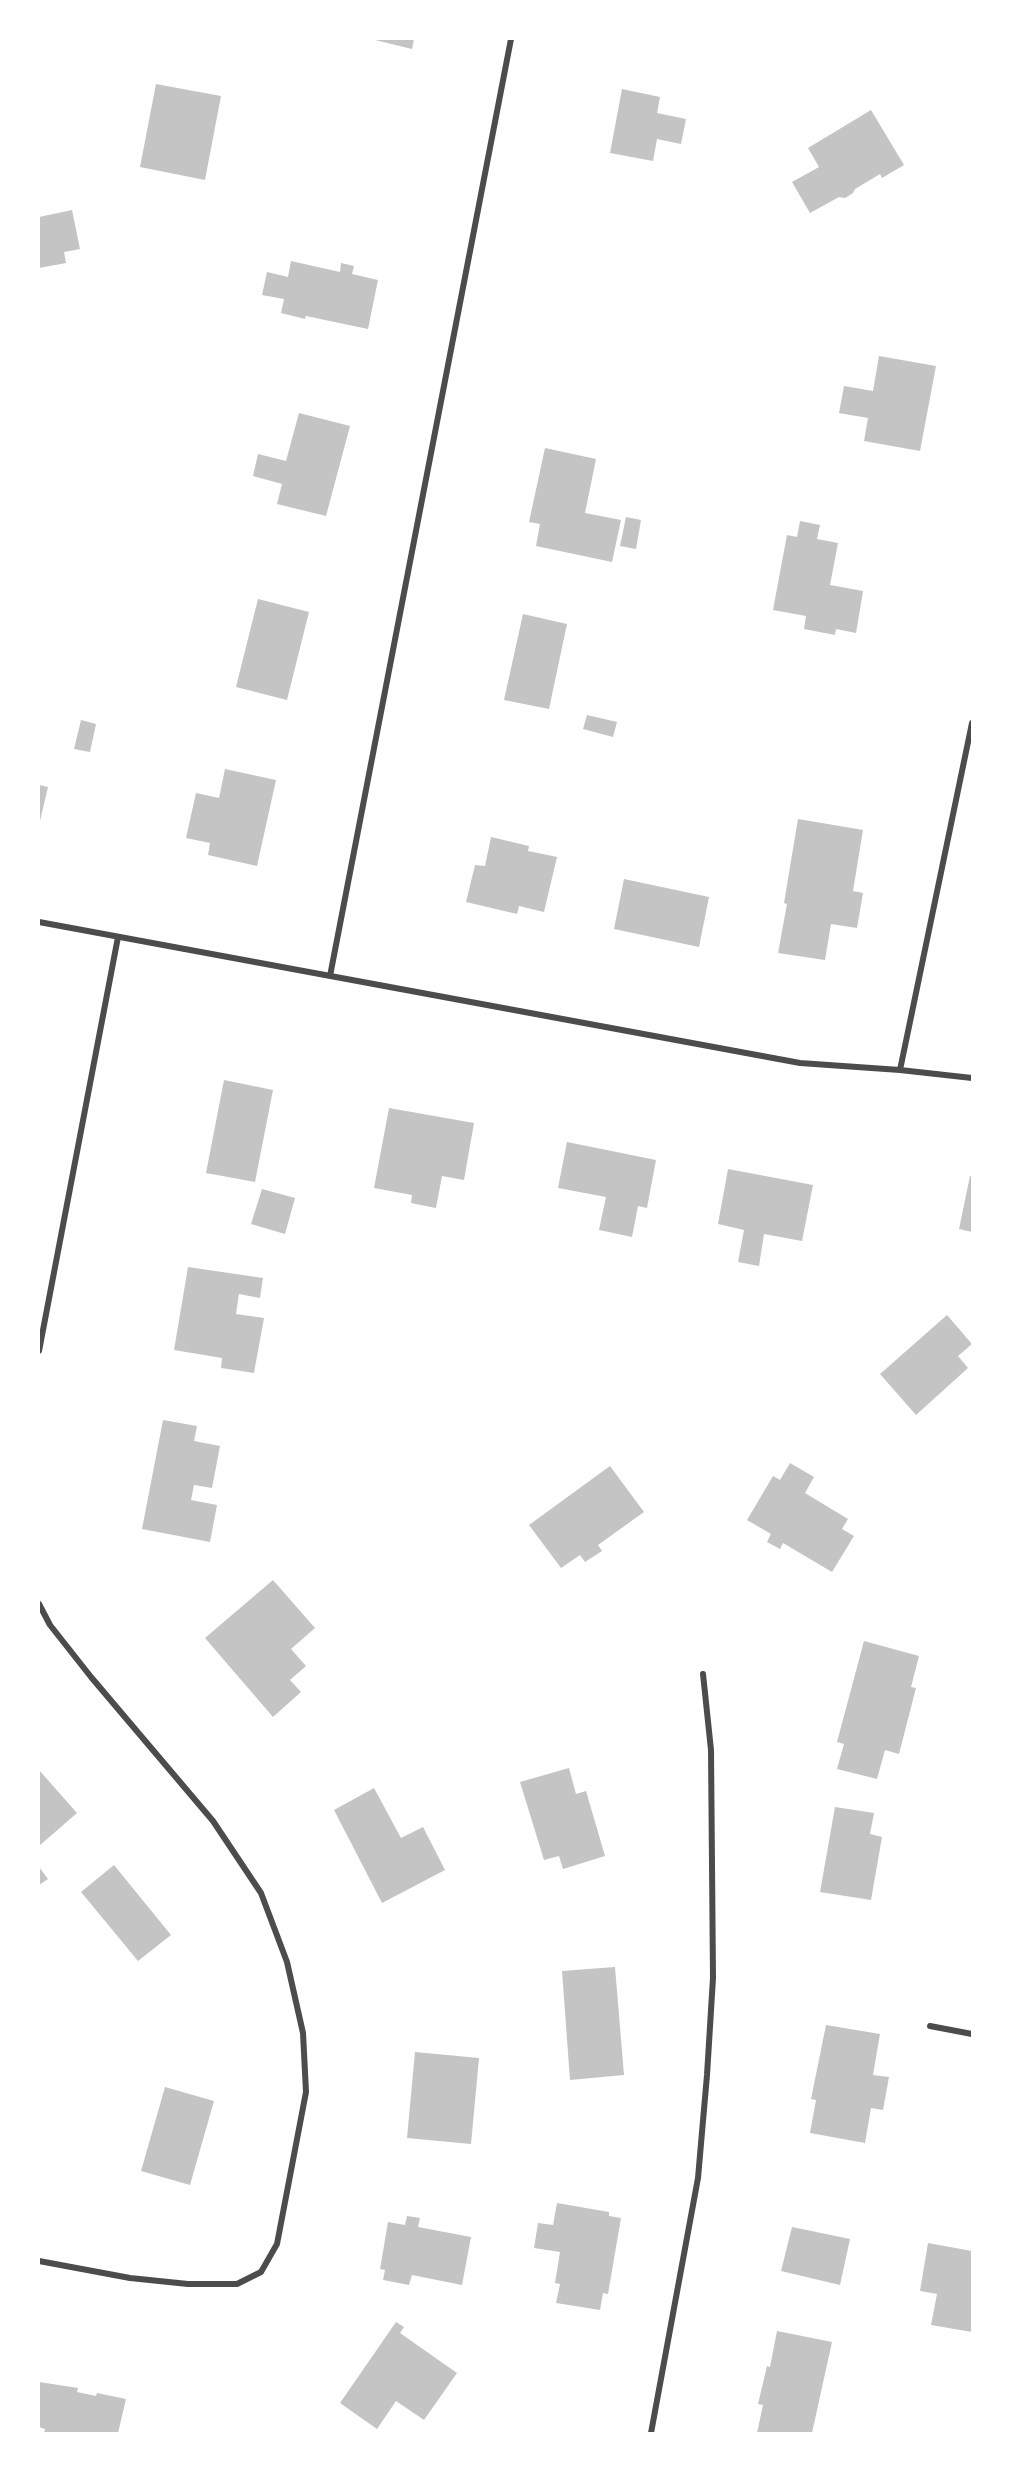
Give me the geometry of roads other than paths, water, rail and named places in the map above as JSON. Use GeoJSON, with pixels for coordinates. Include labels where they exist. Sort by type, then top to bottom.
{"type":"FeatureCollection","features":[{"type":"Feature","properties":{"kind":"street"},"geometry":{"type":"LineString","coordinates":[[330,976],[511,39]]}},
{"type":"Feature","properties":{"kind":"street"},"geometry":{"type":"LineString","coordinates":[[900,1070],[972,723]]}},
{"type":"Feature","properties":{"kind":"street"},"geometry":{"type":"LineString","coordinates":[[39,922],[800,1063],[972,1078]]}},
{"type":"Feature","properties":{"kind":"street"},"geometry":{"type":"LineString","coordinates":[[39,1351],[118,937]]}},
{"type":"Feature","properties":{"kind":"street"},"geometry":{"type":"LineString","coordinates":[[39,1604],[50,1625],[91,1677],[213,1821],[261,1893],[287,1962],[303,2032],[306,2092],[277,2244],[261,2272],[237,2284],[188,2284],[130,2278],[39,2261]]}},
{"type":"Feature","properties":{"kind":"street"},"geometry":{"type":"LineString","coordinates":[[651,2433],[698,2178],[713,1978],[711,1750],[703,1674]]}},
{"type":"Feature","properties":{"kind":"street"},"geometry":{"type":"LineString","coordinates":[[930,2026],[972,2034]]}}]}
